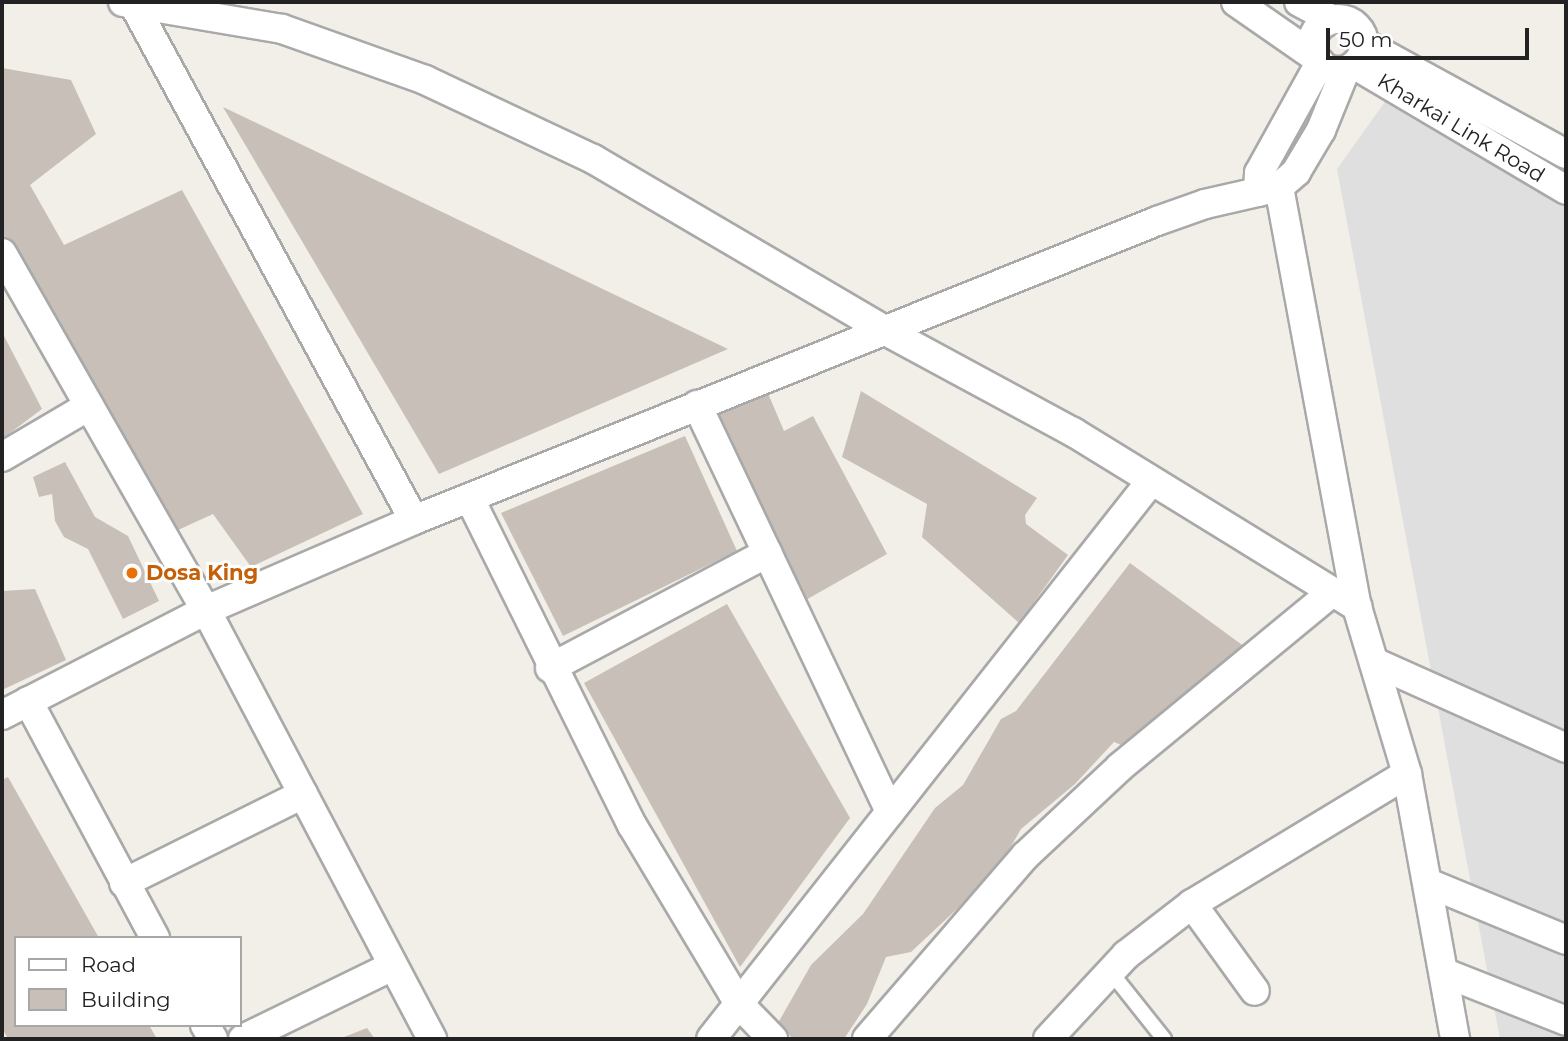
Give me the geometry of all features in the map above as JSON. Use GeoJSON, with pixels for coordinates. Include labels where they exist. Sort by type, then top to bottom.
{"type":"FeatureCollection","features":[{"type":"Feature","properties":{"kind":"street","name":"Kharkai Link Road"},"geometry":{"type":"LineString","coordinates":[[1236,2],[1566,190]]}},
{"type":"Feature","properties":{"kind":"street","name":"Kharkai Link Road"},"geometry":{"type":"LineString","coordinates":[[1299,2],[1331,19],[1354,23],[1340,60]]}},
{"type":"Feature","properties":{"kind":"street"},"geometry":{"type":"LineString","coordinates":[[128,3],[282,29],[425,80],[593,159],[886,331],[1073,432],[1357,607]]}},
{"type":"Feature","properties":{"kind":"street"},"geometry":{"type":"LineString","coordinates":[[128,3],[414,520]]}},
{"type":"Feature","properties":{"kind":"street"},"geometry":{"type":"LineString","coordinates":[[1331,19],[1314,34],[1340,60],[1566,153]]}},
{"type":"Feature","properties":{"kind":"street"},"geometry":{"type":"LineString","coordinates":[[2,715],[206,610],[414,520],[1157,221],[1205,204],[1268,190],[1296,172],[1321,130],[1340,60]]}},
{"type":"Feature","properties":{"kind":"street"},"geometry":{"type":"LineString","coordinates":[[1268,190],[1357,607],[1407,774],[1455,1039]]}},
{"type":"Feature","properties":{"kind":"street"},"geometry":{"type":"LineString","coordinates":[[2,253],[206,610],[432,1039]]}},
{"type":"Feature","properties":{"kind":"street"},"geometry":{"type":"LineString","coordinates":[[697,405],[890,811]]}},
{"type":"Feature","properties":{"kind":"street"},"geometry":{"type":"LineString","coordinates":[[2,457],[89,407]]}},
{"type":"Feature","properties":{"kind":"street"},"geometry":{"type":"LineString","coordinates":[[711,1039],[1151,481]]}},
{"type":"Feature","properties":{"kind":"street"},"geometry":{"type":"LineString","coordinates":[[470,499],[551,668],[632,825],[739,1004],[773,1039]]}},
{"type":"Feature","properties":{"kind":"street"},"geometry":{"type":"LineString","coordinates":[[551,668],[767,553]]}},
{"type":"Feature","properties":{"kind":"street"},"geometry":{"type":"LineString","coordinates":[[867,1039],[1025,856],[1120,767],[1331,593]]}},
{"type":"Feature","properties":{"kind":"street"},"geometry":{"type":"LineString","coordinates":[[1374,662],[1566,748]]}},
{"type":"Feature","properties":{"kind":"street"},"geometry":{"type":"LineString","coordinates":[[28,701],[154,936]]}},
{"type":"Feature","properties":{"kind":"street"},"geometry":{"type":"LineString","coordinates":[[1048,1039],[1110,971],[1192,904],[1407,774]]}},
{"type":"Feature","properties":{"kind":"street"},"geometry":{"type":"LineString","coordinates":[[124,883],[303,794]]}},
{"type":"Feature","properties":{"kind":"street"},"geometry":{"type":"LineString","coordinates":[[1428,883],[1566,940]]}},
{"type":"Feature","properties":{"kind":"street"},"geometry":{"type":"LineString","coordinates":[[1192,904],[1255,991]]}},
{"type":"Feature","properties":{"kind":"street"},"geometry":{"type":"LineString","coordinates":[[243,1039],[393,966]]}},
{"type":"Feature","properties":{"kind":"street"},"geometry":{"type":"LineString","coordinates":[[1445,973],[1566,1021]]}},
{"type":"Feature","properties":{"kind":"lane"},"geometry":{"type":"LineString","coordinates":[[1110,971],[1164,1039]]}},
{"type":"Feature","properties":{"kind":"shaded area"},"geometry":{"type":"Polygon","coordinates":[[[1389,96],[1566,197],[1566,1039],[1500,1039],[1337,169],[1389,96]]]}},
{"type":"Feature","properties":{"kind":"building"},"geometry":{"type":"Polygon","coordinates":[[[2,68],[71,80],[96,134],[30,185],[64,245],[182,190],[363,514],[251,567],[213,514],[178,530],[131,464],[2,236],[2,68]]]}},
{"type":"Feature","properties":{"kind":"building"},"geometry":{"type":"Polygon","coordinates":[[[223,107],[728,349],[439,474],[223,107]]]}},
{"type":"Feature","properties":{"kind":"building"},"geometry":{"type":"Polygon","coordinates":[[[2,332],[42,409],[2,439],[2,332]]]}},
{"type":"Feature","properties":{"kind":"building"},"geometry":{"type":"Polygon","coordinates":[[[767,391],[784,431],[813,416],[887,554],[804,601],[712,412],[767,391]]]}},
{"type":"Feature","properties":{"kind":"building"},"geometry":{"type":"Polygon","coordinates":[[[861,391],[1037,498],[1025,515],[1026,524],[1068,555],[1019,623],[922,537],[927,504],[842,457],[861,391]]]}},
{"type":"Feature","properties":{"kind":"building"},"geometry":{"type":"Polygon","coordinates":[[[685,436],[737,551],[563,636],[501,513],[685,436]]]}},
{"type":"Feature","properties":{"kind":"building"},"geometry":{"type":"Polygon","coordinates":[[[65,462],[95,517],[128,536],[159,601],[123,619],[88,549],[64,537],[55,521],[52,494],[39,497],[33,477],[65,462]]]}},
{"type":"Feature","properties":{"kind":"building"},"geometry":{"type":"Polygon","coordinates":[[[1130,563],[1245,647],[1126,747],[1114,742],[1075,784],[1021,829],[1000,865],[958,908],[911,952],[886,957],[867,1004],[844,1039],[793,1039],[778,1023],[811,965],[863,914],[935,808],[963,785],[1001,719],[1016,711],[1130,563]]]}},
{"type":"Feature","properties":{"kind":"building"},"geometry":{"type":"Polygon","coordinates":[[[35,589],[66,660],[2,690],[2,591],[35,589]]]}},
{"type":"Feature","properties":{"kind":"building"},"geometry":{"type":"Polygon","coordinates":[[[727,604],[850,818],[740,967],[584,683],[727,604]]]}},
{"type":"Feature","properties":{"kind":"building"},"geometry":{"type":"Polygon","coordinates":[[[8,777],[98,936],[14,936],[14,1027],[150,1027],[157,1039],[8,1039],[2,1028],[2,780],[8,777]]]}},
{"type":"Feature","properties":{"kind":"building"},"geometry":{"type":"Polygon","coordinates":[[[367,1028],[375,1039],[339,1039],[367,1028]]]}},
{"type":"Feature","properties":{"kind":"place","name":"Dosa King"},"geometry":{"type":"Point","coordinates":[132,573]}}]}
